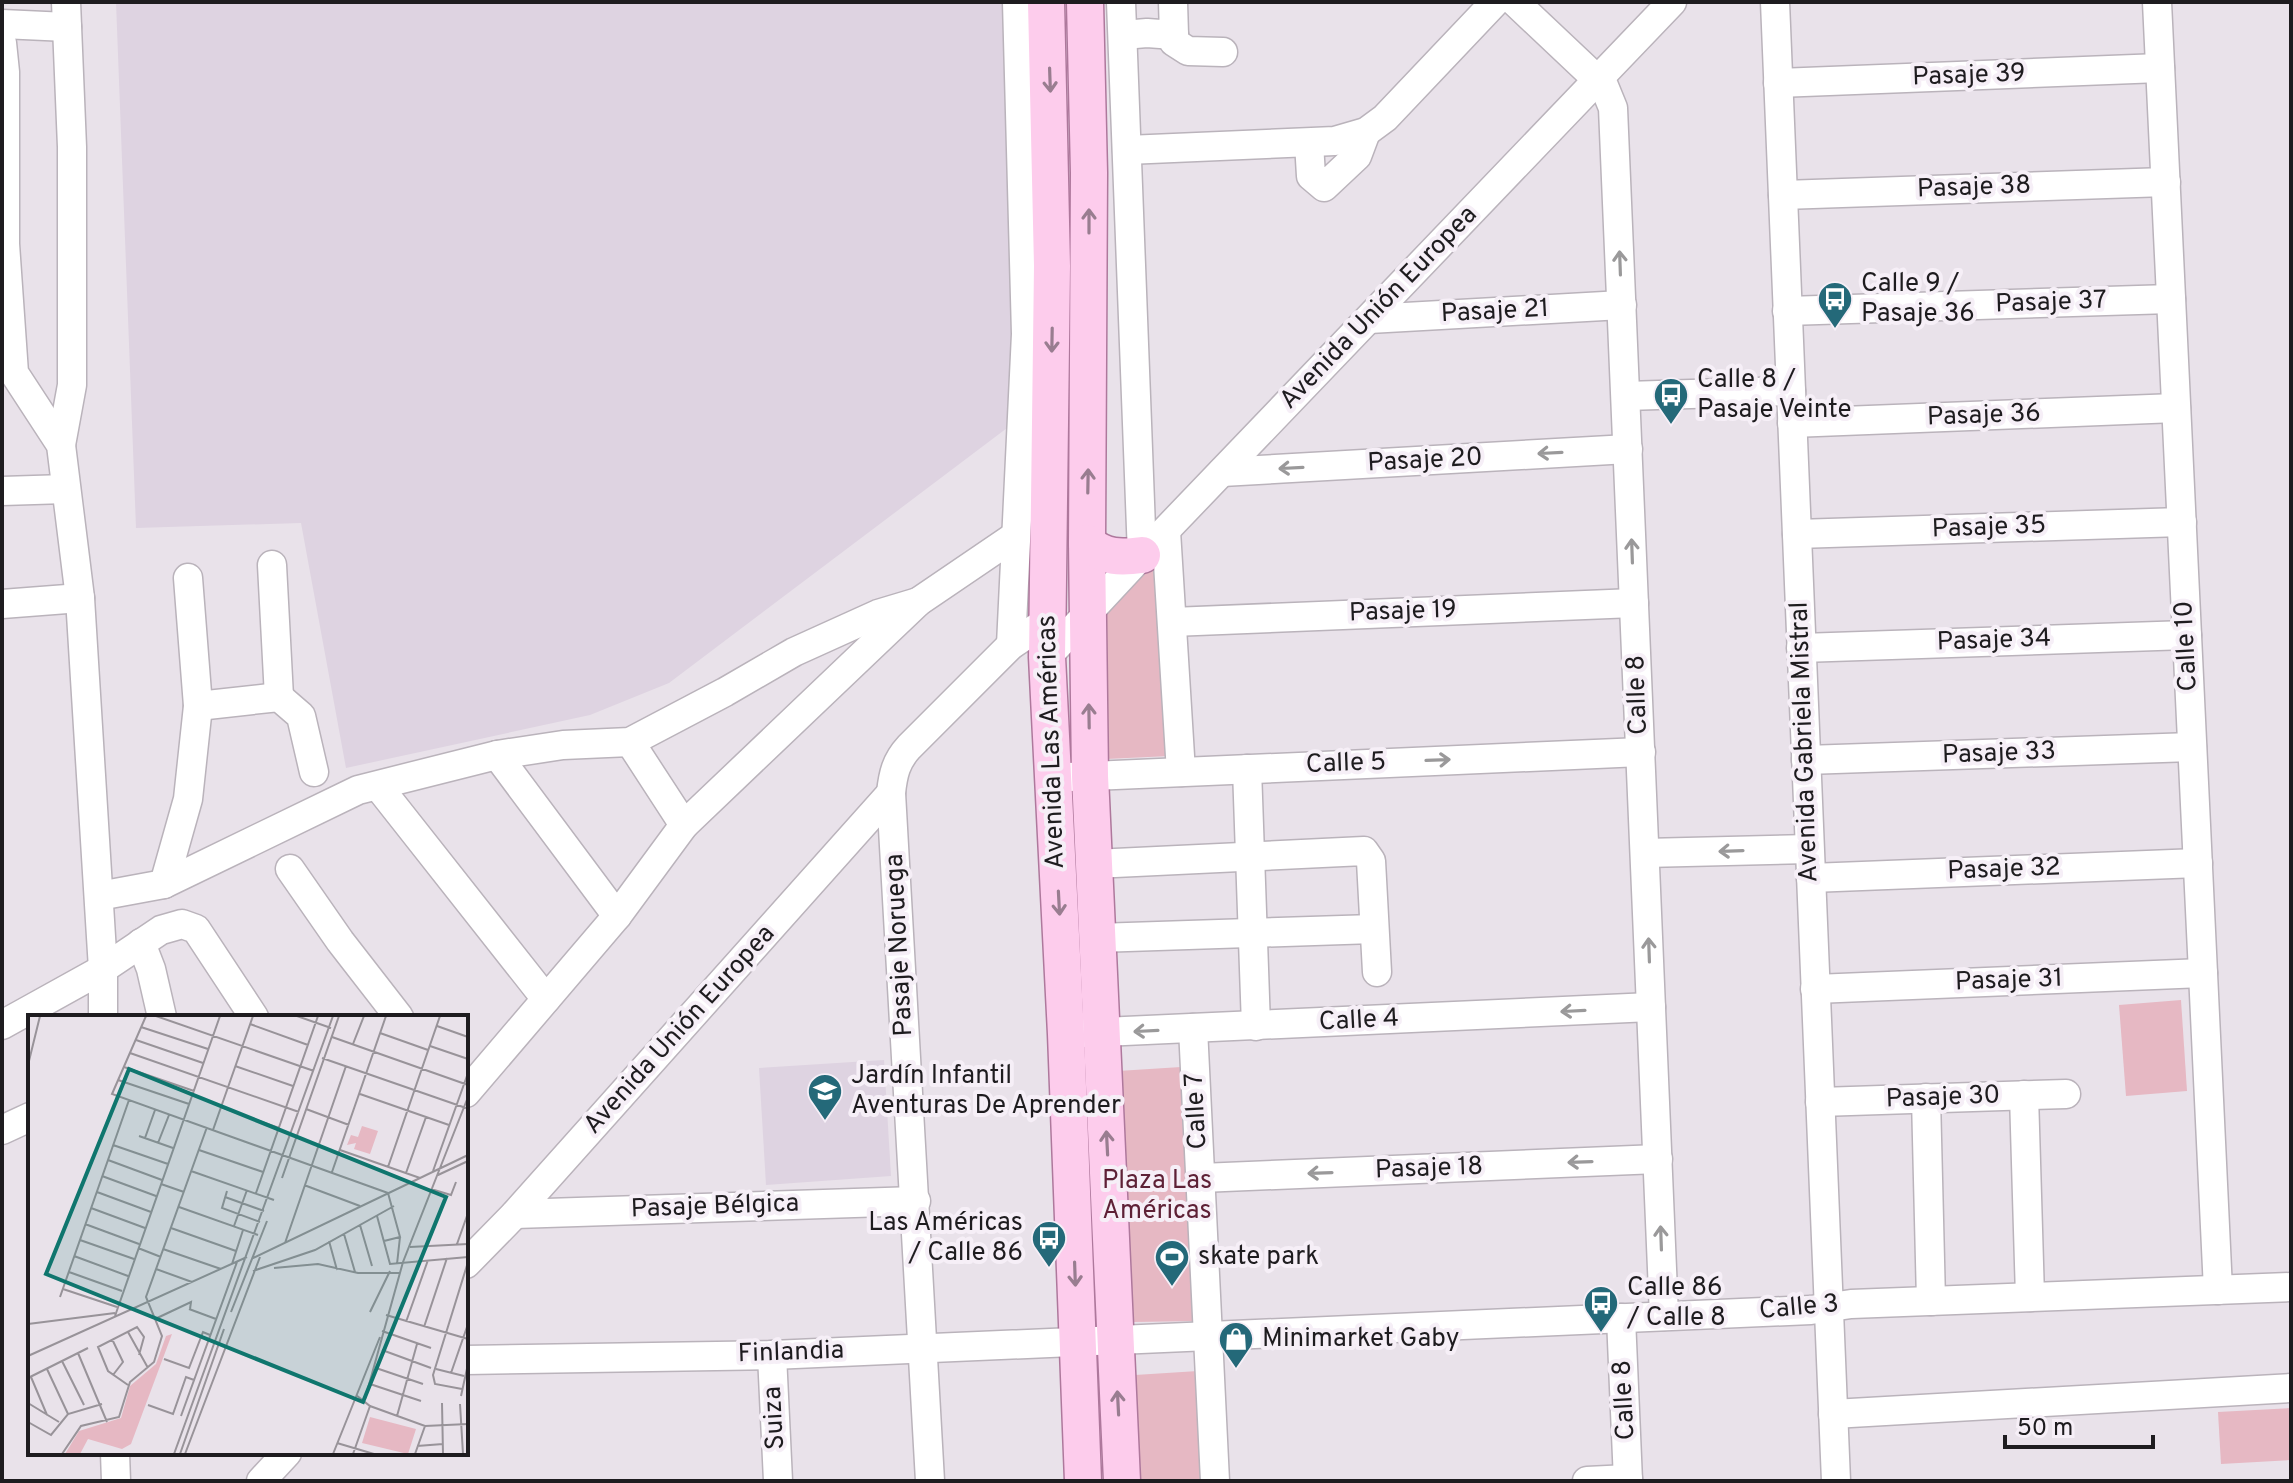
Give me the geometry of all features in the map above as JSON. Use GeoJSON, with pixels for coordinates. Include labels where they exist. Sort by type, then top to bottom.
{"type":"FeatureCollection","features":[{"type":"Feature","properties":{"kind":"main road","name":"Avenida Las Américas"},"geometry":{"type":"LineString","coordinates":[[1046,2],[1052,251],[1047,657],[1066,1034],[1083,1481]]}},
{"type":"Feature","properties":{"kind":"main road","name":"Avenida Las Américas"},"geometry":{"type":"LineString","coordinates":[[1085,2],[1090,323],[1087,543],[1090,776],[1122,1481]]}},
{"type":"Feature","properties":{"kind":"main road"},"geometry":{"type":"LineString","coordinates":[[1087,543],[1110,557],[1154,543]]}},
{"type":"Feature","properties":{"kind":"street"},"geometry":{"type":"LineString","coordinates":[[1011,645],[1026,334],[1017,2]]}},
{"type":"Feature","properties":{"kind":"street"},"geometry":{"type":"LineString","coordinates":[[1121,2],[1127,150],[1154,543],[1172,622],[1181,772]]}},
{"type":"Feature","properties":{"kind":"street"},"geometry":{"type":"LineString","coordinates":[[1173,2],[1174,42],[1188,51],[1223,52]]}},
{"type":"Feature","properties":{"kind":"street"},"geometry":{"type":"LineString","coordinates":[[1127,150],[1309,143],[1335,141],[1366,132],[1385,118],[1495,2]]}},
{"type":"Feature","properties":{"kind":"street"},"geometry":{"type":"LineString","coordinates":[[1515,2],[1598,80]]}},
{"type":"Feature","properties":{"kind":"street","name":"Avenida Unión Europea"},"geometry":{"type":"LineString","coordinates":[[1047,657],[1672,2]]}},
{"type":"Feature","properties":{"kind":"street","name":"Avenida Gabriela Mistral"},"geometry":{"type":"LineString","coordinates":[[1775,2],[1836,1481]]}},
{"type":"Feature","properties":{"kind":"street","name":"Calle 10"},"geometry":{"type":"LineString","coordinates":[[2157,2],[2218,1290]]}},
{"type":"Feature","properties":{"kind":"street"},"geometry":{"type":"LineString","coordinates":[[2,24],[66,14],[72,147],[72,385],[61,445],[80,598],[99,896],[103,1015]]}},
{"type":"Feature","properties":{"kind":"street"},"geometry":{"type":"LineString","coordinates":[[1123,35],[1174,35]]}},
{"type":"Feature","properties":{"kind":"street"},"geometry":{"type":"LineString","coordinates":[[2,43],[5,72],[4,244],[8,373],[61,445]]}},
{"type":"Feature","properties":{"kind":"street","name":"Pasaje 39"},"geometry":{"type":"LineString","coordinates":[[1778,83],[2160,68]]}},
{"type":"Feature","properties":{"kind":"street","name":"Calle 8"},"geometry":{"type":"LineString","coordinates":[[1598,80],[1608,91],[1613,108],[1664,1316]]}},
{"type":"Feature","properties":{"kind":"street"},"geometry":{"type":"LineString","coordinates":[[1309,143],[1311,176],[1324,187],[1357,156],[1366,132]]}},
{"type":"Feature","properties":{"kind":"street","name":"Pasaje 38"},"geometry":{"type":"LineString","coordinates":[[1783,195],[2166,182]]}},
{"type":"Feature","properties":{"kind":"street","name":"Pasaje 37"},"geometry":{"type":"LineString","coordinates":[[1787,311],[2171,299]]}},
{"type":"Feature","properties":{"kind":"street","name":"Pasaje 21"},"geometry":{"type":"LineString","coordinates":[[1369,319],[1622,305]]}},
{"type":"Feature","properties":{"kind":"street"},"geometry":{"type":"LineString","coordinates":[[1626,396],[1791,391]]}},
{"type":"Feature","properties":{"kind":"street","name":"Pasaje 36"},"geometry":{"type":"LineString","coordinates":[[1792,423],[2176,408]]}},
{"type":"Feature","properties":{"kind":"street","name":"Pasaje 20"},"geometry":{"type":"LineString","coordinates":[[1222,472],[1628,449]]}},
{"type":"Feature","properties":{"kind":"street"},"geometry":{"type":"LineString","coordinates":[[2,491],[66,489]]}},
{"type":"Feature","properties":{"kind":"street","name":"Pasaje 35"},"geometry":{"type":"LineString","coordinates":[[1797,534],[2182,522]]}},
{"type":"Feature","properties":{"kind":"street"},"geometry":{"type":"LineString","coordinates":[[468,1091],[617,916],[684,825],[918,602],[1015,536]]}},
{"type":"Feature","properties":{"kind":"street"},"geometry":{"type":"LineString","coordinates":[[272,565],[279,697],[301,716],[314,772]]}},
{"type":"Feature","properties":{"kind":"street"},"geometry":{"type":"LineString","coordinates":[[164,884],[188,799],[198,706],[188,578]]}},
{"type":"Feature","properties":{"kind":"street"},"geometry":{"type":"LineString","coordinates":[[1047,583],[1065,610],[1088,615]]}},
{"type":"Feature","properties":{"kind":"street"},"geometry":{"type":"LineString","coordinates":[[2,604],[80,598]]}},
{"type":"Feature","properties":{"kind":"street"},"geometry":{"type":"LineString","coordinates":[[99,896],[164,884],[358,790],[497,755],[563,745],[630,742],[794,652],[878,614],[918,602]]}},
{"type":"Feature","properties":{"kind":"street","name":"Pasaje 19"},"geometry":{"type":"LineString","coordinates":[[1172,622],[1634,603]]}},
{"type":"Feature","properties":{"kind":"street"},"geometry":{"type":"LineString","coordinates":[[891,793],[898,759],[1011,645],[1047,621]]}},
{"type":"Feature","properties":{"kind":"street","name":"Pasaje 34"},"geometry":{"type":"LineString","coordinates":[[1801,648],[2187,635]]}},
{"type":"Feature","properties":{"kind":"street"},"geometry":{"type":"LineString","coordinates":[[198,706],[279,697]]}},
{"type":"Feature","properties":{"kind":"street"},"geometry":{"type":"LineString","coordinates":[[630,742],[684,825]]}},
{"type":"Feature","properties":{"kind":"street","name":"Pasaje 33"},"geometry":{"type":"LineString","coordinates":[[1806,760],[2192,747]]}},
{"type":"Feature","properties":{"kind":"street","name":"Calle 5"},"geometry":{"type":"LineString","coordinates":[[1052,777],[1641,752]]}},
{"type":"Feature","properties":{"kind":"street"},"geometry":{"type":"LineString","coordinates":[[497,755],[617,916]]}},
{"type":"Feature","properties":{"kind":"street"},"geometry":{"type":"LineString","coordinates":[[1247,769],[1256,1026]]}},
{"type":"Feature","properties":{"kind":"street"},"geometry":{"type":"LineString","coordinates":[[378,786],[546,999]]}},
{"type":"Feature","properties":{"kind":"street","name":"Avenida Unión Europea"},"geometry":{"type":"LineString","coordinates":[[468,1262],[515,1214],[891,793]]}},
{"type":"Feature","properties":{"kind":"street","name":"Pasaje Noruega"},"geometry":{"type":"LineString","coordinates":[[891,793],[930,1481]]}},
{"type":"Feature","properties":{"kind":"street"},"geometry":{"type":"LineString","coordinates":[[1645,853],[1809,849]]}},
{"type":"Feature","properties":{"kind":"street"},"geometry":{"type":"LineString","coordinates":[[1094,864],[1364,851],[1371,861],[1377,972]]}},
{"type":"Feature","properties":{"kind":"street","name":"Pasaje 32"},"geometry":{"type":"LineString","coordinates":[[1811,878],[2198,863]]}},
{"type":"Feature","properties":{"kind":"street"},"geometry":{"type":"LineString","coordinates":[[290,869],[340,941],[397,1015]]}},
{"type":"Feature","properties":{"kind":"street"},"geometry":{"type":"LineString","coordinates":[[2,1025],[103,969],[161,930],[182,924],[196,929],[253,1015]]}},
{"type":"Feature","properties":{"kind":"street"},"geometry":{"type":"LineString","coordinates":[[1097,938],[1374,929]]}},
{"type":"Feature","properties":{"kind":"street"},"geometry":{"type":"LineString","coordinates":[[141,943],[151,969],[162,1015]]}},
{"type":"Feature","properties":{"kind":"street","name":"Pasaje 31"},"geometry":{"type":"LineString","coordinates":[[1815,989],[2203,973]]}},
{"type":"Feature","properties":{"kind":"street","name":"Calle 4"},"geometry":{"type":"LineString","coordinates":[[1066,1034],[1651,1007]]}},
{"type":"Feature","properties":{"kind":"street","name":"Calle 7"},"geometry":{"type":"LineString","coordinates":[[1193,1028],[1215,1481]]}},
{"type":"Feature","properties":{"kind":"street","name":"Pasaje 30"},"geometry":{"type":"LineString","coordinates":[[1820,1102],[2066,1094]]}},
{"type":"Feature","properties":{"kind":"street"},"geometry":{"type":"LineString","coordinates":[[2024,1095],[2030,1297]]}},
{"type":"Feature","properties":{"kind":"street"},"geometry":{"type":"LineString","coordinates":[[1926,1098],[1931,1301]]}},
{"type":"Feature","properties":{"kind":"street"},"geometry":{"type":"LineString","coordinates":[[2,1130],[28,1118]]}},
{"type":"Feature","properties":{"kind":"street","name":"Pasaje 18"},"geometry":{"type":"LineString","coordinates":[[1201,1178],[1658,1159]]}},
{"type":"Feature","properties":{"kind":"street","name":"Pasaje Bélgica"},"geometry":{"type":"LineString","coordinates":[[515,1214],[916,1201]]}},
{"type":"Feature","properties":{"kind":"street","name":"Calle 3"},"geometry":{"type":"LineString","coordinates":[[1115,1339],[1664,1316],[1828,1308],[1851,1304],[2291,1287]]}},
{"type":"Feature","properties":{"kind":"street","name":"Calle 8"},"geometry":{"type":"LineString","coordinates":[[1621,1318],[1628,1480]]}},
{"type":"Feature","properties":{"kind":"street","name":"Finlandia"},"geometry":{"type":"LineString","coordinates":[[468,1360],[772,1355],[1115,1339]]}},
{"type":"Feature","properties":{"kind":"street","name":"Suiza"},"geometry":{"type":"LineString","coordinates":[[772,1355],[778,1481]]}},
{"type":"Feature","properties":{"kind":"street"},"geometry":{"type":"LineString","coordinates":[[1833,1414],[2291,1388]]}},
{"type":"Feature","properties":{"kind":"street"},"geometry":{"type":"LineString","coordinates":[[115,1455],[116,1481]]}},
{"type":"Feature","properties":{"kind":"street"},"geometry":{"type":"LineString","coordinates":[[261,1481],[285,1455]]}},
{"type":"Feature","properties":{"kind":"street"},"geometry":{"type":"LineString","coordinates":[[1587,1481],[1628,1480]]}},
{"type":"Feature","properties":{"kind":"shaded area"},"geometry":{"type":"Polygon","coordinates":[[[116,2],[1003,2],[1019,419],[669,683],[590,715],[346,768],[301,523],[136,528],[116,2]]]}},
{"type":"Feature","properties":{"kind":"shaded area","name":"Jardín Infantil Aventuras De Aprender"},"geometry":{"type":"Polygon","coordinates":[[[884,1060],[891,1176],[766,1185],[759,1068],[884,1060]]]}},
{"type":"Feature","properties":{"kind":"green space"},"geometry":{"type":"Polygon","coordinates":[[[1160,547],[1170,756],[1106,759],[1099,616],[1160,547]]]}},
{"type":"Feature","properties":{"kind":"green space"},"geometry":{"type":"Polygon","coordinates":[[[2181,1000],[2187,1091],[2126,1096],[2119,1005],[2181,1000]]]}},
{"type":"Feature","properties":{"kind":"green space","name":"Plaza Las Américas"},"geometry":{"type":"Polygon","coordinates":[[[1181,1067],[1197,1321],[1133,1322],[1118,1071],[1181,1067]]]}},
{"type":"Feature","properties":{"kind":"green space"},"geometry":{"type":"Polygon","coordinates":[[[1198,1371],[1205,1481],[1141,1481],[1135,1375],[1198,1371]]]}},
{"type":"Feature","properties":{"kind":"green space"},"geometry":{"type":"Polygon","coordinates":[[[2291,1408],[2291,1460],[2221,1464],[2218,1412],[2291,1408]]]}},
{"type":"Feature","properties":{"kind":"place","name":"Calle 9 / Pasaje 36"},"geometry":{"type":"Point","coordinates":[1835,330]}},
{"type":"Feature","properties":{"kind":"place","name":"Calle 8 / Pasaje Veinte"},"geometry":{"type":"Point","coordinates":[1671,426]}},
{"type":"Feature","properties":{"kind":"place","name":"Jardín Infantil Aventuras De Aprender"},"geometry":{"type":"Point","coordinates":[825,1122]}},
{"type":"Feature","properties":{"kind":"place","name":"Las Américas / Calle 86"},"geometry":{"type":"Point","coordinates":[1049,1269]}},
{"type":"Feature","properties":{"kind":"place","name":"skate park"},"geometry":{"type":"Point","coordinates":[1172,1288]}},
{"type":"Feature","properties":{"kind":"place","name":"Calle 86 / Calle 8"},"geometry":{"type":"Point","coordinates":[1601,1334]}},
{"type":"Feature","properties":{"kind":"place","name":"Minimarket Gaby"},"geometry":{"type":"Point","coordinates":[1236,1370]}}]}
